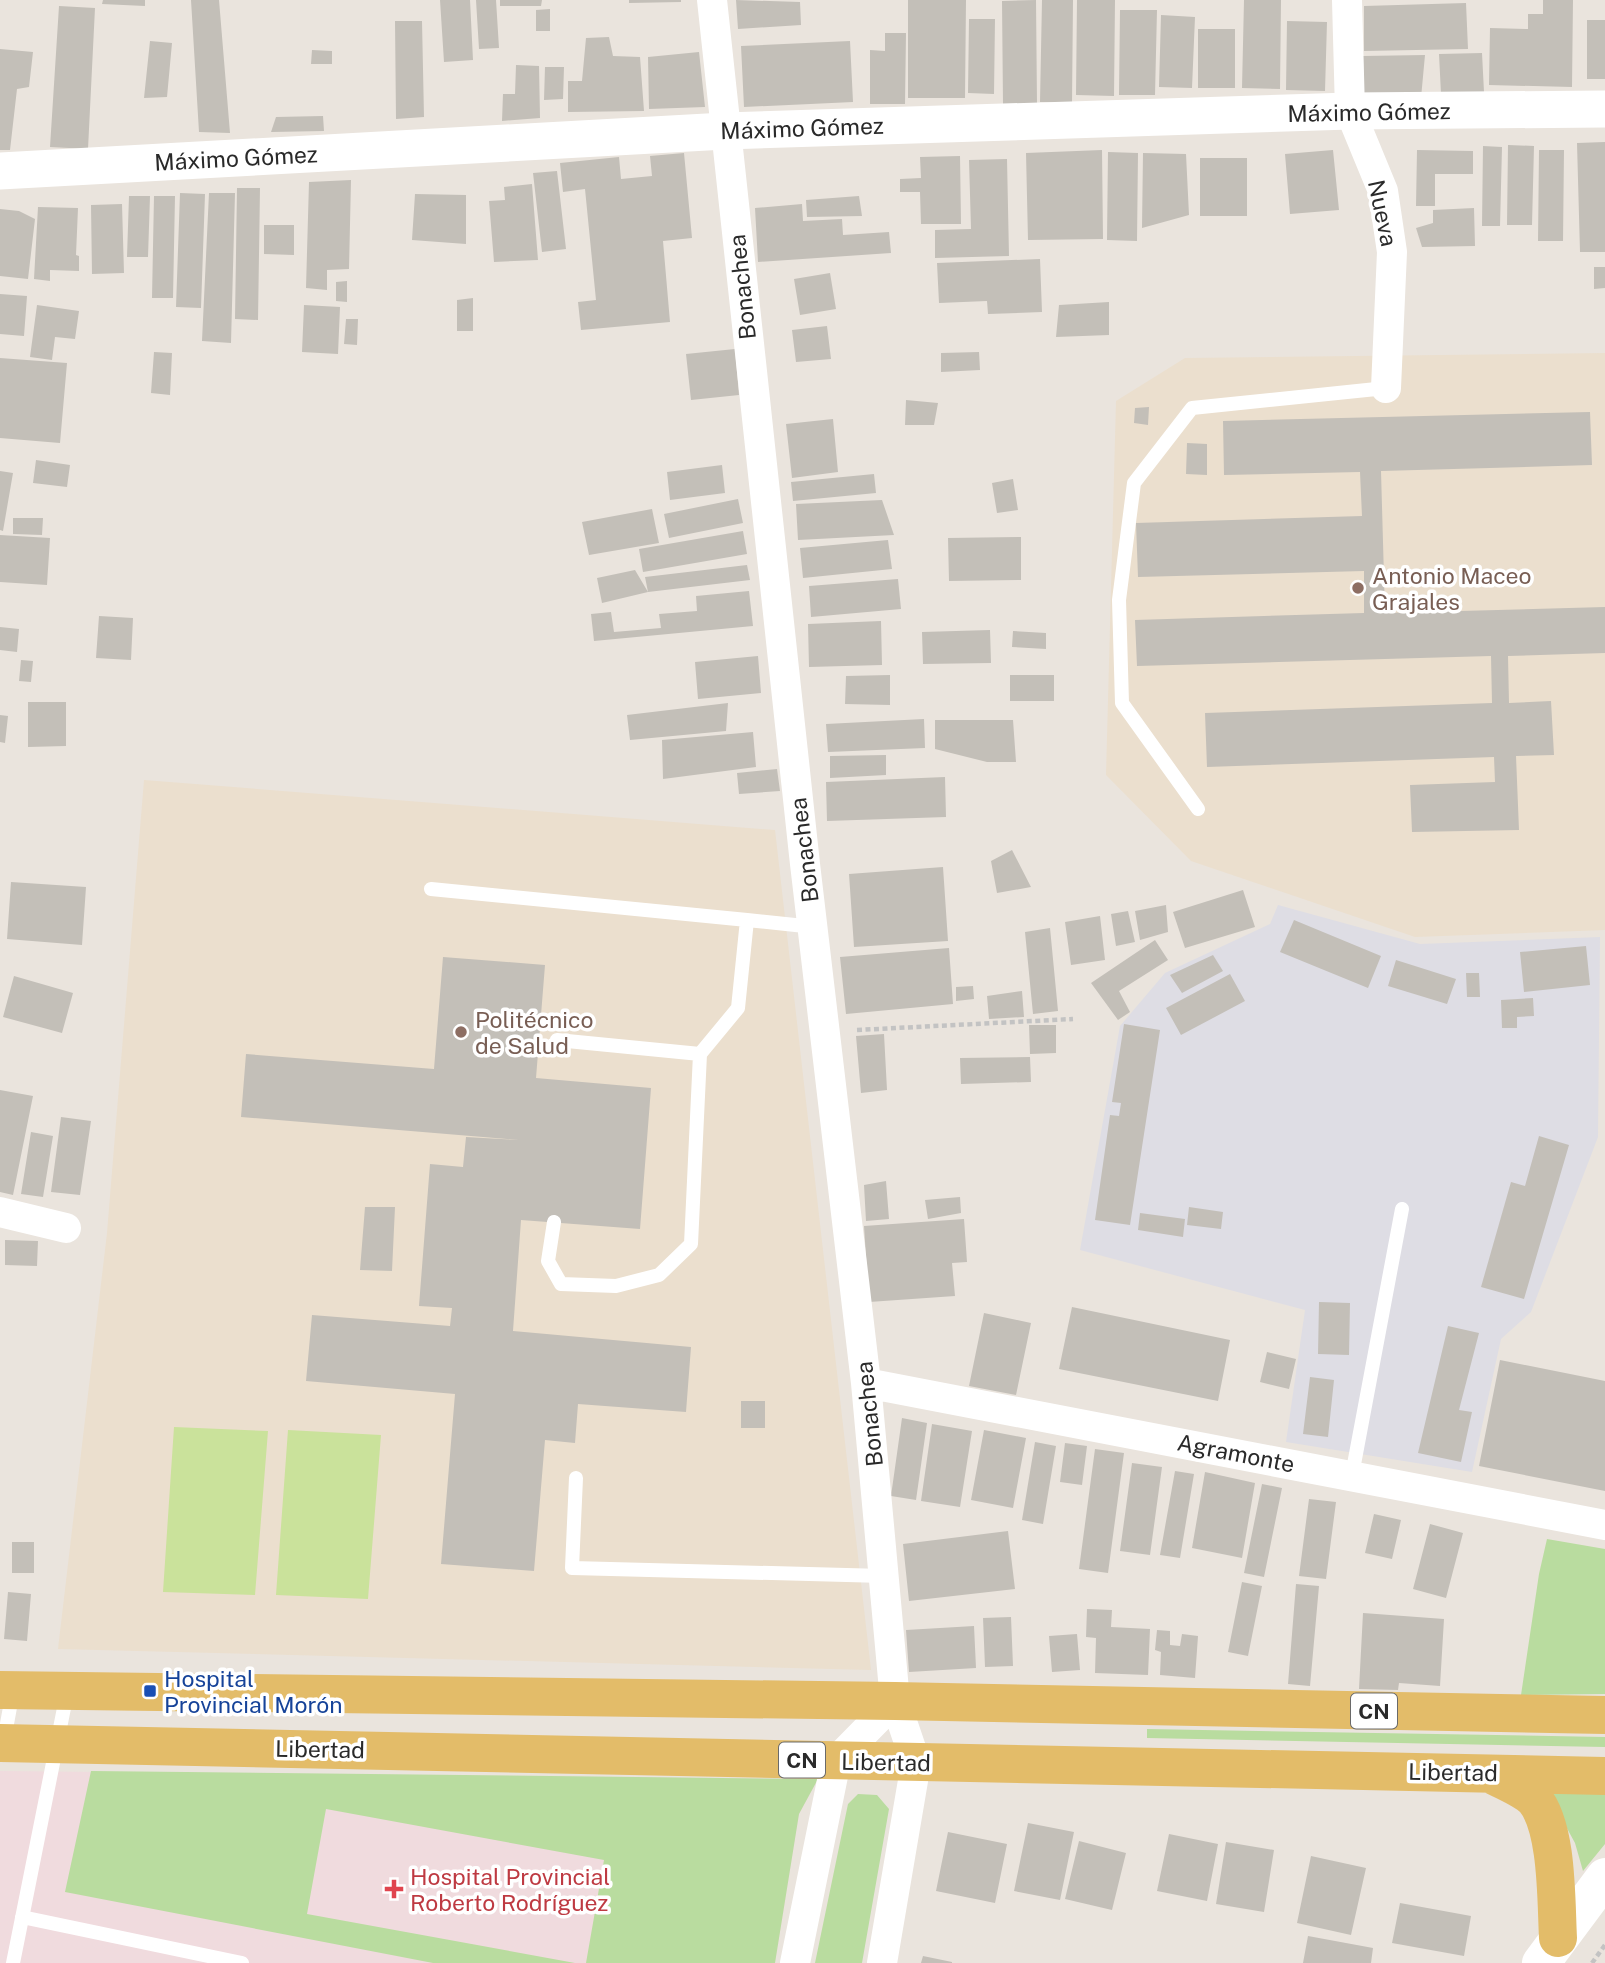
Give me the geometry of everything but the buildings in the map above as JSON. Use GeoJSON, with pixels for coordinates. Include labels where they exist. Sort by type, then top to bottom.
{"type":"FeatureCollection","features":[{"type":"Feature","properties":{"kind":"main road","name":"CN"},"geometry":{"type":"LineString","coordinates":[[7,1690],[895,1701],[1605,1715]]}},
{"type":"Feature","properties":{"kind":"main road","name":"Libertad"},"geometry":{"type":"LineString","coordinates":[[1,1749],[57,1742],[916,1763],[1605,1776]]}},
{"type":"Feature","properties":{"kind":"main road"},"geometry":{"type":"LineString","coordinates":[[1489,1773],[1534,1799],[1545,1824],[1553,1850],[1549,1951]]}},
{"type":"Feature","properties":{"kind":"main road"},"geometry":{"type":"LineString","coordinates":[[1549,1951],[1605,1877]]}},
{"type":"Feature","properties":{"kind":"street","name":"Bonachea"},"geometry":{"type":"LineString","coordinates":[[712,0],[866,1383],[895,1701],[916,1763],[882,1963]]}},
{"type":"Feature","properties":{"kind":"street","name":"Nueva"},"geometry":{"type":"LineString","coordinates":[[1347,0],[1350,111],[1383,191],[1392,251],[1386,388]]}},
{"type":"Feature","properties":{"kind":"street","name":"Máximo Gómez"},"geometry":{"type":"LineString","coordinates":[[0,171],[725,131],[1350,111],[1605,109]]}},
{"type":"Feature","properties":{"kind":"street"},"geometry":{"type":"LineString","coordinates":[[0,1212],[66,1228]]}},
{"type":"Feature","properties":{"kind":"street","name":"Agramonte"},"geometry":{"type":"LineString","coordinates":[[866,1383],[1605,1525]]}},
{"type":"Feature","properties":{"kind":"street"},"geometry":{"type":"LineString","coordinates":[[795,1963],[836,1761],[895,1701]]}},
{"type":"Feature","properties":{"kind":"lane"},"geometry":{"type":"LineString","coordinates":[[1198,809],[1122,703],[1119,600],[1134,483],[1192,408],[1386,388]]}},
{"type":"Feature","properties":{"kind":"lane"},"geometry":{"type":"LineString","coordinates":[[432,889],[814,927]]}},
{"type":"Feature","properties":{"kind":"lane"},"geometry":{"type":"LineString","coordinates":[[554,1222],[548,1261],[561,1284],[616,1286],[659,1275],[691,1244],[700,1054],[738,1008],[747,920]]}},
{"type":"Feature","properties":{"kind":"lane"},"geometry":{"type":"LineString","coordinates":[[557,1040],[700,1054]]}},
{"type":"Feature","properties":{"kind":"lane"},"geometry":{"type":"LineString","coordinates":[[1352,1475],[1402,1209]]}},
{"type":"Feature","properties":{"kind":"lane"},"geometry":{"type":"LineString","coordinates":[[576,1478],[572,1568],[884,1576]]}},
{"type":"Feature","properties":{"kind":"lane"},"geometry":{"type":"LineString","coordinates":[[1,1749],[7,1690]]}},
{"type":"Feature","properties":{"kind":"lane"},"geometry":{"type":"LineString","coordinates":[[13,1963],[68,1690]]}},
{"type":"Feature","properties":{"kind":"lane"},"geometry":{"type":"LineString","coordinates":[[22,1917],[242,1963]]}},
{"type":"Feature","properties":{"kind":"path"},"geometry":{"type":"LineString","coordinates":[[826,1032],[1073,1019]]}},
{"type":"Feature","properties":{"kind":"path"},"geometry":{"type":"LineString","coordinates":[[1592,1963],[1605,1945]]}},
{"type":"Feature","properties":{"kind":"shaded area","name":"Antonio Maceo Grajales"},"geometry":{"type":"Polygon","coordinates":[[[1605,353],[1605,930],[1415,937],[1191,861],[1106,775],[1116,401],[1185,358],[1605,353]]]}},
{"type":"Feature","properties":{"kind":"shaded area","name":"Politécnico de Salud"},"geometry":{"type":"Polygon","coordinates":[[[144,780],[775,830],[871,1670],[58,1649],[107,1233],[144,780]]]}},
{"type":"Feature","properties":{"kind":"shaded area"},"geometry":{"type":"Polygon","coordinates":[[[1278,905],[1420,944],[1600,937],[1598,1137],[1531,1312],[1501,1339],[1472,1472],[1286,1442],[1305,1310],[1080,1250],[1120,1026],[1165,973],[1270,924],[1278,905]]]}},
{"type":"Feature","properties":{"kind":"shaded area","name":"Hospital Provincial Roberto Rodríguez"},"geometry":{"type":"Polygon","coordinates":[[[0,1771],[818,1779],[799,1814],[775,1963],[0,1963],[0,1771]]]}},
{"type":"Feature","properties":{"kind":"green space"},"geometry":{"type":"Polygon","coordinates":[[[174,1427],[268,1431],[255,1595],[163,1592],[174,1427]]]}},
{"type":"Feature","properties":{"kind":"green space"},"geometry":{"type":"Polygon","coordinates":[[[288,1430],[381,1435],[368,1599],[276,1595],[288,1430]]]}},
{"type":"Feature","properties":{"kind":"green space"},"geometry":{"type":"Polygon","coordinates":[[[1547,1539],[1605,1549],[1605,1694],[1521,1695],[1539,1574],[1547,1539]]]}},
{"type":"Feature","properties":{"kind":"green space"},"geometry":{"type":"Polygon","coordinates":[[[1147,1729],[1605,1737],[1605,1747],[1147,1738],[1147,1729]]]}},
{"type":"Feature","properties":{"kind":"green space","name":"Hospital Provincial Roberto Rodríguez"},"geometry":{"type":"Polygon","coordinates":[[[91,1771],[818,1779],[799,1814],[775,1963],[586,1963],[604,1860],[326,1809],[307,1914],[575,1963],[433,1963],[65,1892],[91,1771]]]}},
{"type":"Feature","properties":{"kind":"green space"},"geometry":{"type":"Polygon","coordinates":[[[1554,1791],[1605,1791],[1605,1844],[1583,1871],[1575,1843],[1551,1799],[1554,1791]]]}},
{"type":"Feature","properties":{"kind":"green space"},"geometry":{"type":"Polygon","coordinates":[[[858,1794],[877,1795],[889,1809],[862,1963],[815,1963],[848,1804],[858,1794]]]}},
{"type":"Feature","properties":{"kind":"place","name":"Antonio Maceo Grajales"},"geometry":{"type":"Point","coordinates":[1358,588]}},
{"type":"Feature","properties":{"kind":"place","name":"Politécnico de Salud"},"geometry":{"type":"Point","coordinates":[461,1032]}},
{"type":"Feature","properties":{"kind":"place","name":"Hospital Provincial Morón"},"geometry":{"type":"Point","coordinates":[150,1691]}},
{"type":"Feature","properties":{"kind":"place","name":"Hospital Provincial Roberto Rodríguez"},"geometry":{"type":"Point","coordinates":[394,1889]}}]}
